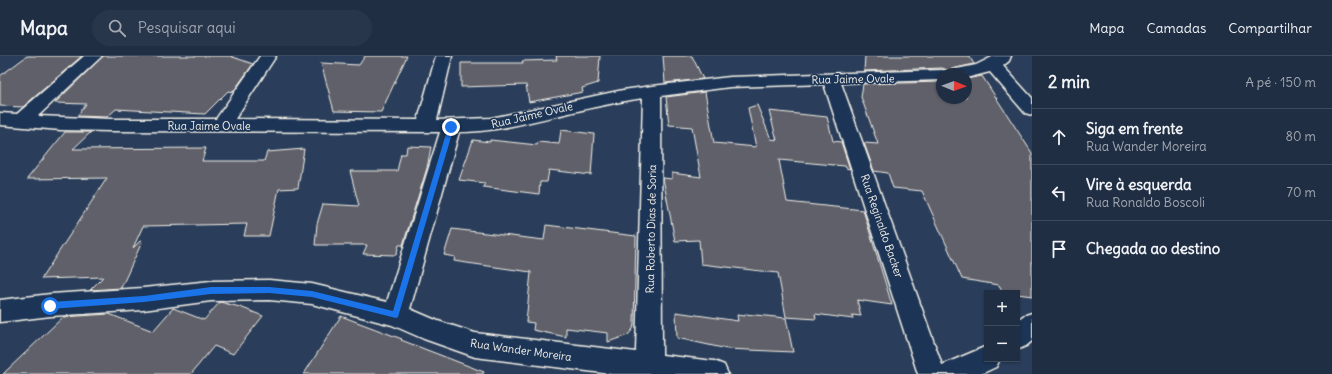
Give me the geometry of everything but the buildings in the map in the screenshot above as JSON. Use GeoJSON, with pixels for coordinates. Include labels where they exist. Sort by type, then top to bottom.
{"type":"FeatureCollection","features":[{"type":"Feature","properties":{"kind":"street"},"geometry":{"type":"LineString","coordinates":[[22,120],[94,56]]}},
{"type":"Feature","properties":{"kind":"street"},"geometry":{"type":"LineString","coordinates":[[221,126],[268,56]]}},
{"type":"Feature","properties":{"kind":"street"},"geometry":{"type":"LineString","coordinates":[[426,127],[444,56]]}},
{"type":"Feature","properties":{"kind":"street"},"geometry":{"type":"LineString","coordinates":[[972,72],[998,61],[1032,109]]}},
{"type":"Feature","properties":{"kind":"street","name":"Rua Jaime Ovale"},"geometry":{"type":"LineString","coordinates":[[0,119],[61,124],[451,127],[502,124],[579,105],[652,91],[742,81],[936,76]]}},
{"type":"Feature","properties":{"kind":"street","name":"Rua Reginaldo Backer"},"geometry":{"type":"LineString","coordinates":[[831,79],[932,374]]}},
{"type":"Feature","properties":{"kind":"street","name":"Rua Roberto Dias de Soria"},"geometry":{"type":"LineString","coordinates":[[649,367],[652,91]]}},
{"type":"Feature","properties":{"kind":"street"},"geometry":{"type":"LineString","coordinates":[[396,315],[451,127]]}},
{"type":"Feature","properties":{"kind":"street","name":"Rua Wander Moreira"},"geometry":{"type":"LineString","coordinates":[[0,311],[144,299],[211,290],[269,290],[312,294],[396,315],[433,331],[475,345],[714,374]]}},
{"type":"Feature","properties":{"kind":"street"},"geometry":{"type":"LineString","coordinates":[[1020,335],[1032,324]]}},
{"type":"Feature","properties":{"kind":"street"},"geometry":{"type":"LineString","coordinates":[[950,374],[984,359]]}},
{"type":"Feature","properties":{"kind":"route"},"geometry":{"type":"LineString","coordinates":[[50,306],[144,299],[211,290],[269,290],[312,294],[396,315],[451,127]]}}]}
